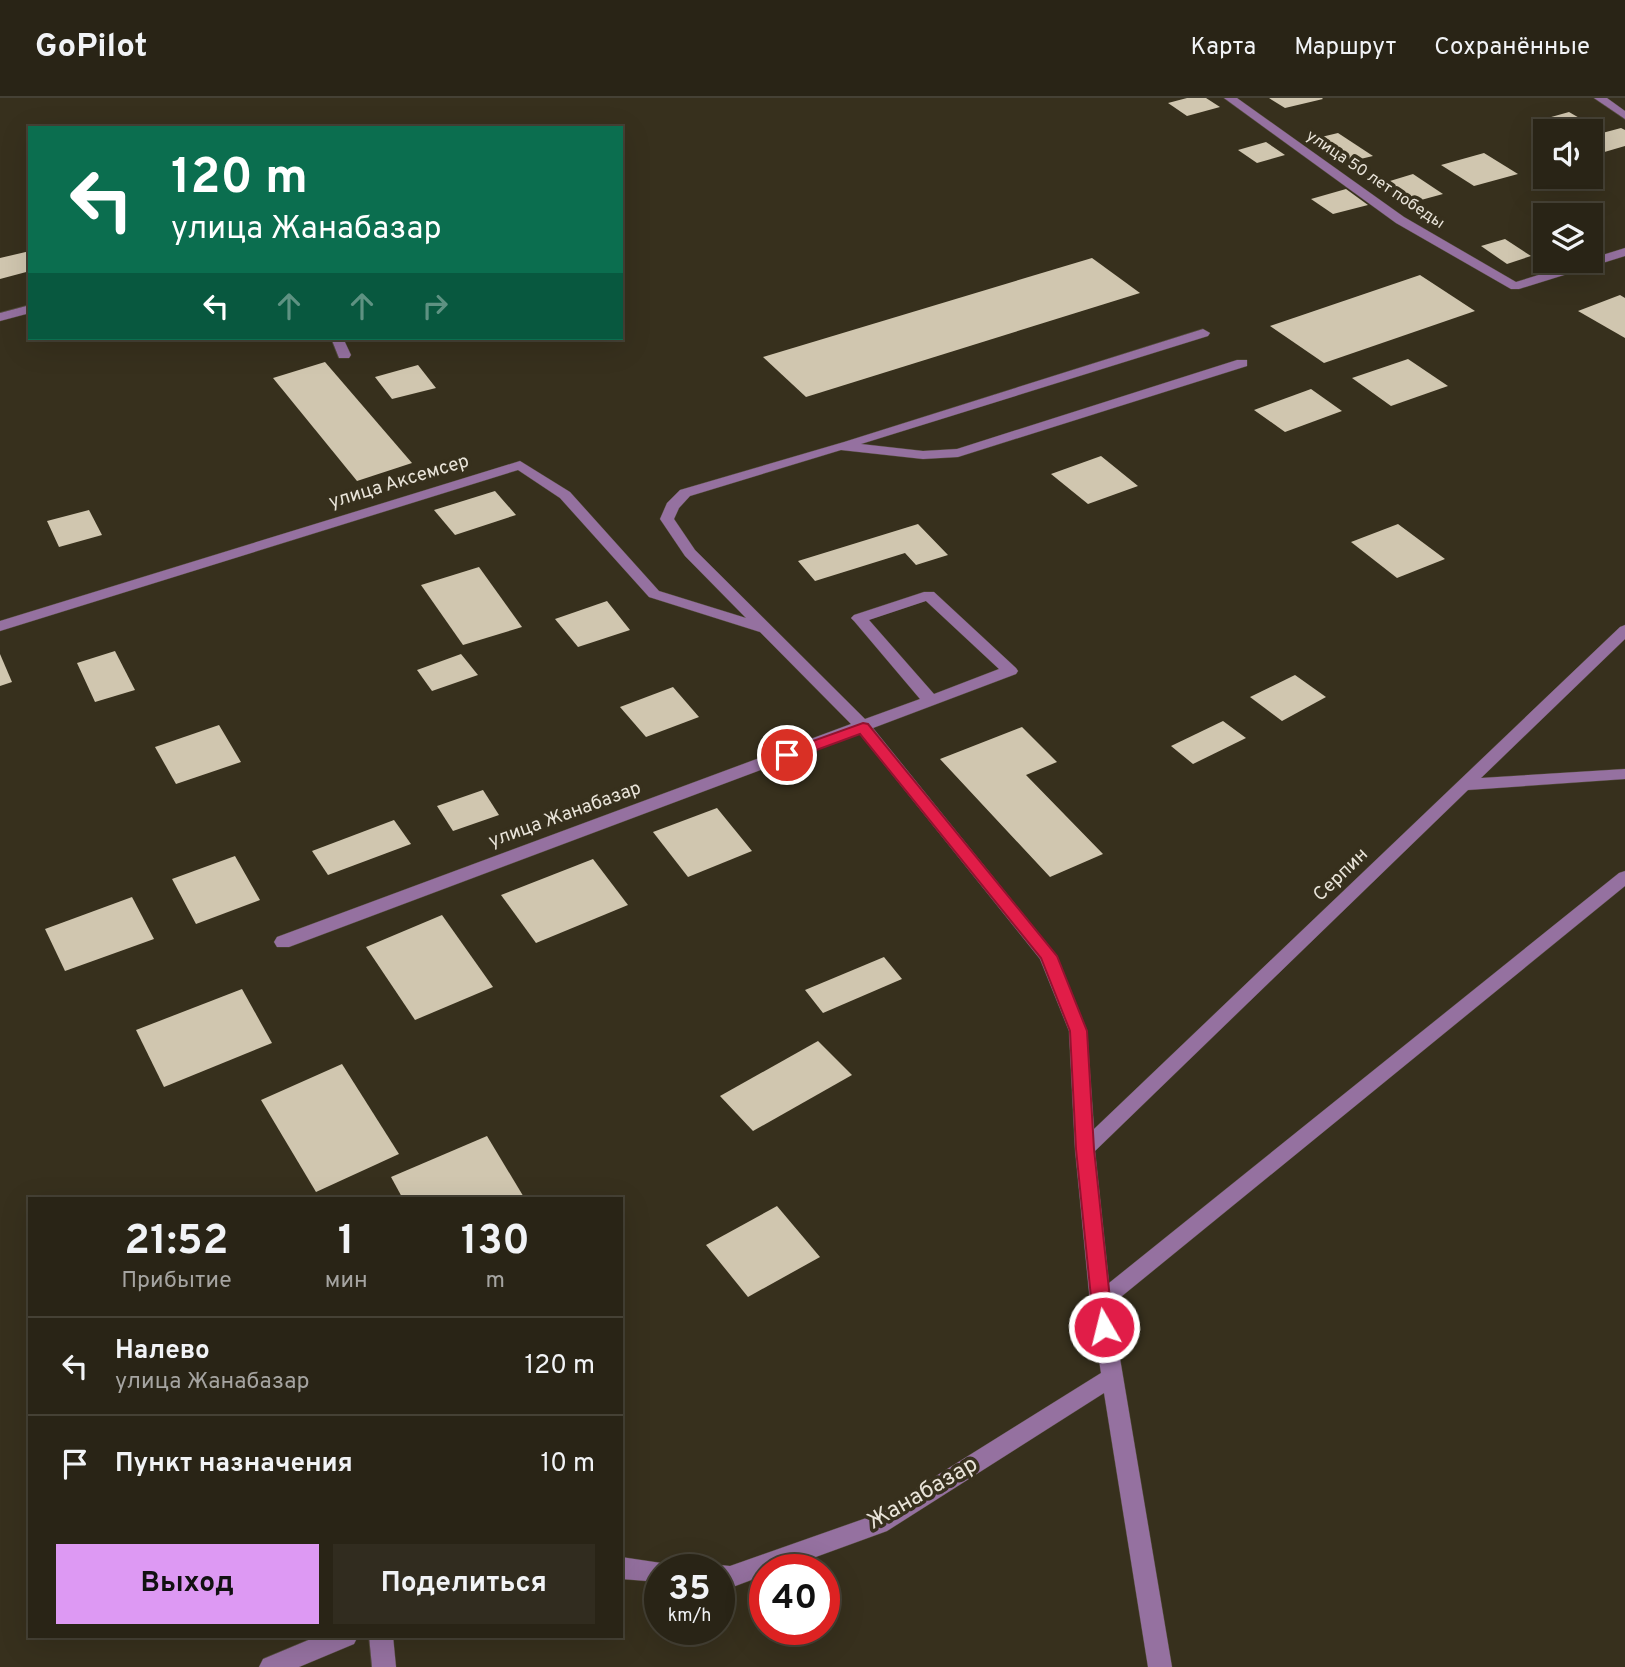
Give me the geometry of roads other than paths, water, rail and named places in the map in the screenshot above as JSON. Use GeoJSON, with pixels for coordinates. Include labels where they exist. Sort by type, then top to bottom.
{"type":"FeatureCollection","features":[{"type":"Feature","properties":{"kind":"street","name":"улица 50 лет победы"},"geometry":{"type":"LineString","coordinates":[[1230,98],[1400,220],[1514,286],[1625,252]]}},
{"type":"Feature","properties":{"kind":"street"},"geometry":{"type":"LineString","coordinates":[[1600,98],[1625,116]]}},
{"type":"Feature","properties":{"kind":"street"},"geometry":{"type":"LineString","coordinates":[[0,317],[28,310]]}},
{"type":"Feature","properties":{"kind":"street"},"geometry":{"type":"LineString","coordinates":[[1160,1667],[1100,1302],[1085,1149],[1078,1031],[1048,956],[863,727],[690,553],[667,519],[672,506],[685,493],[1203,333]]}},
{"type":"Feature","properties":{"kind":"street"},"geometry":{"type":"LineString","coordinates":[[338,340],[344,355]]}},
{"type":"Feature","properties":{"kind":"street"},"geometry":{"type":"LineString","coordinates":[[840,446],[923,455],[958,453],[1242,363]]}},
{"type":"Feature","properties":{"kind":"street","name":"улица Аксемсер"},"geometry":{"type":"LineString","coordinates":[[0,626],[520,465],[565,495],[654,594],[765,629]]}},
{"type":"Feature","properties":{"kind":"street","name":"улица Жанабазар"},"geometry":{"type":"LineString","coordinates":[[283,942],[863,727],[1010,671],[929,595],[859,618],[931,701]]}},
{"type":"Feature","properties":{"kind":"street","name":"Серпин"},"geometry":{"type":"LineString","coordinates":[[1085,1149],[1625,630]]}},
{"type":"Feature","properties":{"kind":"street"},"geometry":{"type":"LineString","coordinates":[[1465,785],[1625,774]]}},
{"type":"Feature","properties":{"kind":"street"},"geometry":{"type":"LineString","coordinates":[[1100,1302],[1625,877]]}},
{"type":"Feature","properties":{"kind":"street","name":"Жанабазар"},"geometry":{"type":"LineString","coordinates":[[735,1575],[879,1524],[1112,1377]]}},
{"type":"Feature","properties":{"kind":"street"},"geometry":{"type":"LineString","coordinates":[[623,1568],[644,1570]]}},
{"type":"Feature","properties":{"kind":"street"},"geometry":{"type":"LineString","coordinates":[[271,1667],[341,1638]]}},
{"type":"Feature","properties":{"kind":"street"},"geometry":{"type":"LineString","coordinates":[[381,1638],[384,1667]]}}]}
